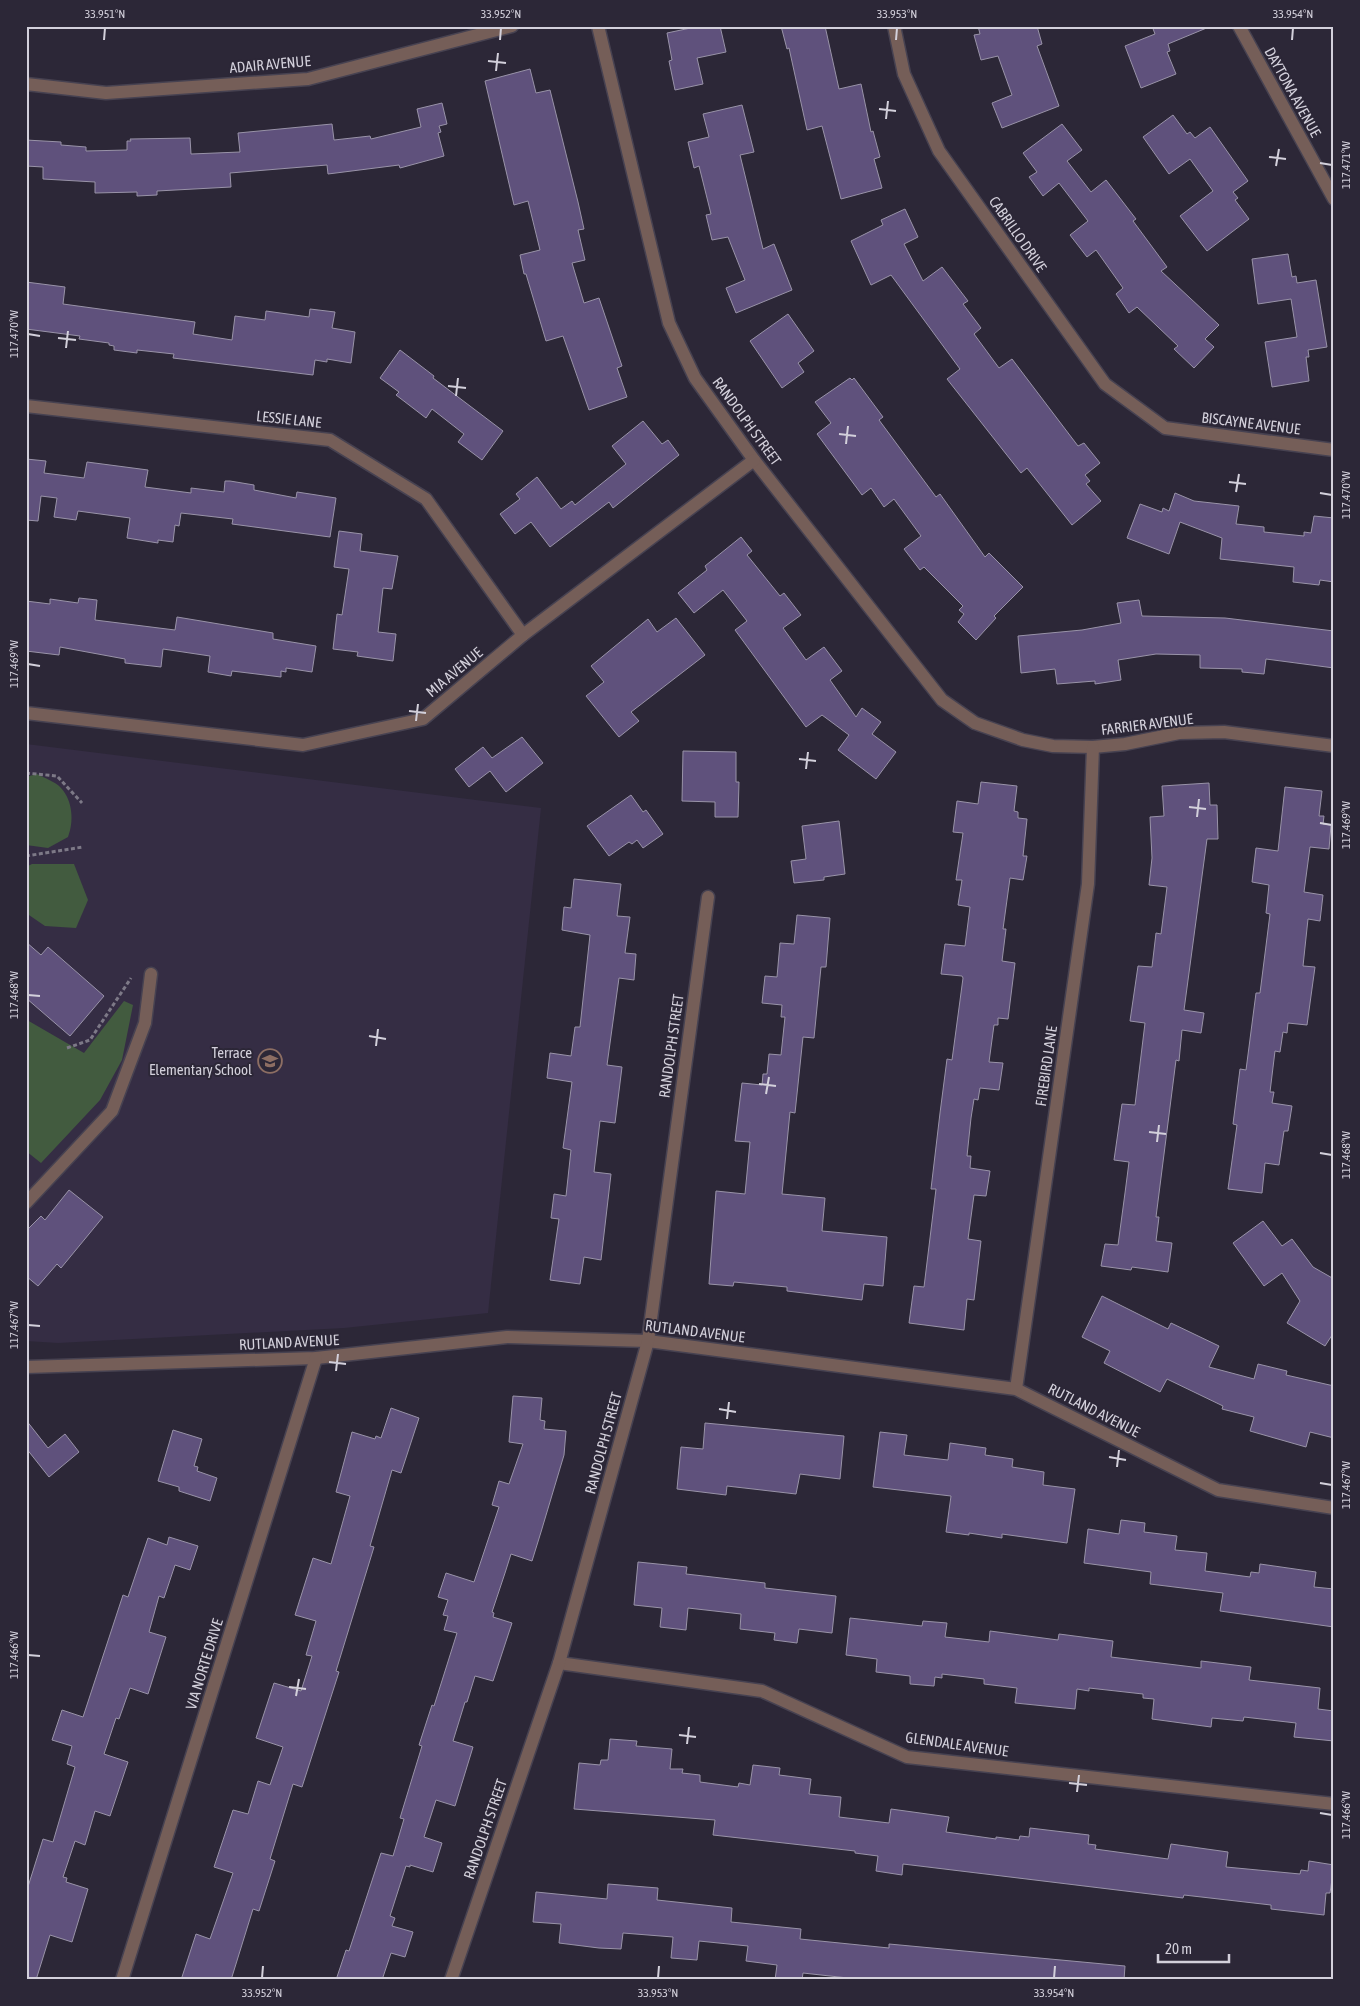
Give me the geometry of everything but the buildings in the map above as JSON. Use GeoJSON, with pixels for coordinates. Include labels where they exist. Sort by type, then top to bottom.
{"type":"FeatureCollection","features":[{"type":"Feature","properties":{"kind":"street","name":"ADAIR AVENUE"},"geometry":{"type":"LineString","coordinates":[[26,84],[106,93],[308,79],[512,26]]}},
{"type":"Feature","properties":{"kind":"street","name":"RANDOLPH STREET"},"geometry":{"type":"LineString","coordinates":[[598,26],[670,323],[695,378],[754,460],[942,700],[975,723],[1023,740]]}},
{"type":"Feature","properties":{"kind":"street","name":"CABRILLO DRIVE"},"geometry":{"type":"LineString","coordinates":[[894,26],[904,74],[939,151],[1105,384],[1165,428]]}},
{"type":"Feature","properties":{"kind":"street","name":"DAYTONA AVENUE"},"geometry":{"type":"LineString","coordinates":[[1239,26],[1334,198]]}},
{"type":"Feature","properties":{"kind":"street","name":"LESSIE LANE"},"geometry":{"type":"LineString","coordinates":[[26,406],[330,440],[426,499],[523,635]]}},
{"type":"Feature","properties":{"kind":"street","name":"BISCAYNE AVENUE"},"geometry":{"type":"LineString","coordinates":[[1165,428],[1334,450]]}},
{"type":"Feature","properties":{"kind":"street","name":"MIA AVENUE"},"geometry":{"type":"LineString","coordinates":[[26,714],[304,745],[423,719],[523,635],[754,460]]}},
{"type":"Feature","properties":{"kind":"street","name":"FARRIER AVENUE"},"geometry":{"type":"LineString","coordinates":[[1023,740],[1053,746],[1093,747],[1126,744],[1179,733],[1224,732],[1334,746]]}},
{"type":"Feature","properties":{"kind":"street","name":"FIREBIRD LANE"},"geometry":{"type":"LineString","coordinates":[[1016,1389],[1088,884],[1093,747]]}},
{"type":"Feature","properties":{"kind":"street","name":"RANDOLPH STREET"},"geometry":{"type":"LineString","coordinates":[[451,1980],[559,1662],[648,1341],[708,896]]}},
{"type":"Feature","properties":{"kind":"street"},"geometry":{"type":"LineString","coordinates":[[26,1203],[112,1111],[145,1023],[151,974]]}},
{"type":"Feature","properties":{"kind":"street","name":"RUTLAND AVENUE"},"geometry":{"type":"LineString","coordinates":[[26,1367],[316,1358],[506,1337],[648,1341],[1016,1389],[1218,1490],[1334,1508]]}},
{"type":"Feature","properties":{"kind":"street","name":"VIA NORTE DRIVE"},"geometry":{"type":"LineString","coordinates":[[122,1980],[316,1358]]}},
{"type":"Feature","properties":{"kind":"street","name":"GLENDALE AVENUE"},"geometry":{"type":"LineString","coordinates":[[559,1662],[762,1691],[907,1757],[1334,1804]]}},
{"type":"Feature","properties":{"kind":"path"},"geometry":{"type":"LineString","coordinates":[[26,773],[57,776],[82,803]]}},
{"type":"Feature","properties":{"kind":"path"},"geometry":{"type":"LineString","coordinates":[[26,856],[83,847]]}},
{"type":"Feature","properties":{"kind":"path"},"geometry":{"type":"LineString","coordinates":[[67,1048],[90,1040],[134,973]]}},
{"type":"Feature","properties":{"kind":"shaded area","name":"Terrace Elementary School"},"geometry":{"type":"Polygon","coordinates":[[[26,744],[541,808],[488,1313],[344,1328],[58,1343],[26,1341],[26,744]]]}},
{"type":"Feature","properties":{"kind":"green space"},"geometry":{"type":"Polygon","coordinates":[[[37,774],[59,786],[65,793],[70,805],[72,818],[68,837],[48,848],[26,845],[26,777],[37,774]]]}},
{"type":"Feature","properties":{"kind":"green space"},"geometry":{"type":"Polygon","coordinates":[[[32,864],[74,864],[88,900],[76,928],[45,926],[26,913],[26,867],[32,864]]]}},
{"type":"Feature","properties":{"kind":"green space"},"geometry":{"type":"Polygon","coordinates":[[[124,1001],[133,1005],[122,1060],[100,1100],[41,1163],[26,1151],[27,1020],[84,1053],[124,1001]]]}},
{"type":"Feature","properties":{"kind":"place","name":"Terrace Elementary School"},"geometry":{"type":"Point","coordinates":[270,1061]}}]}
